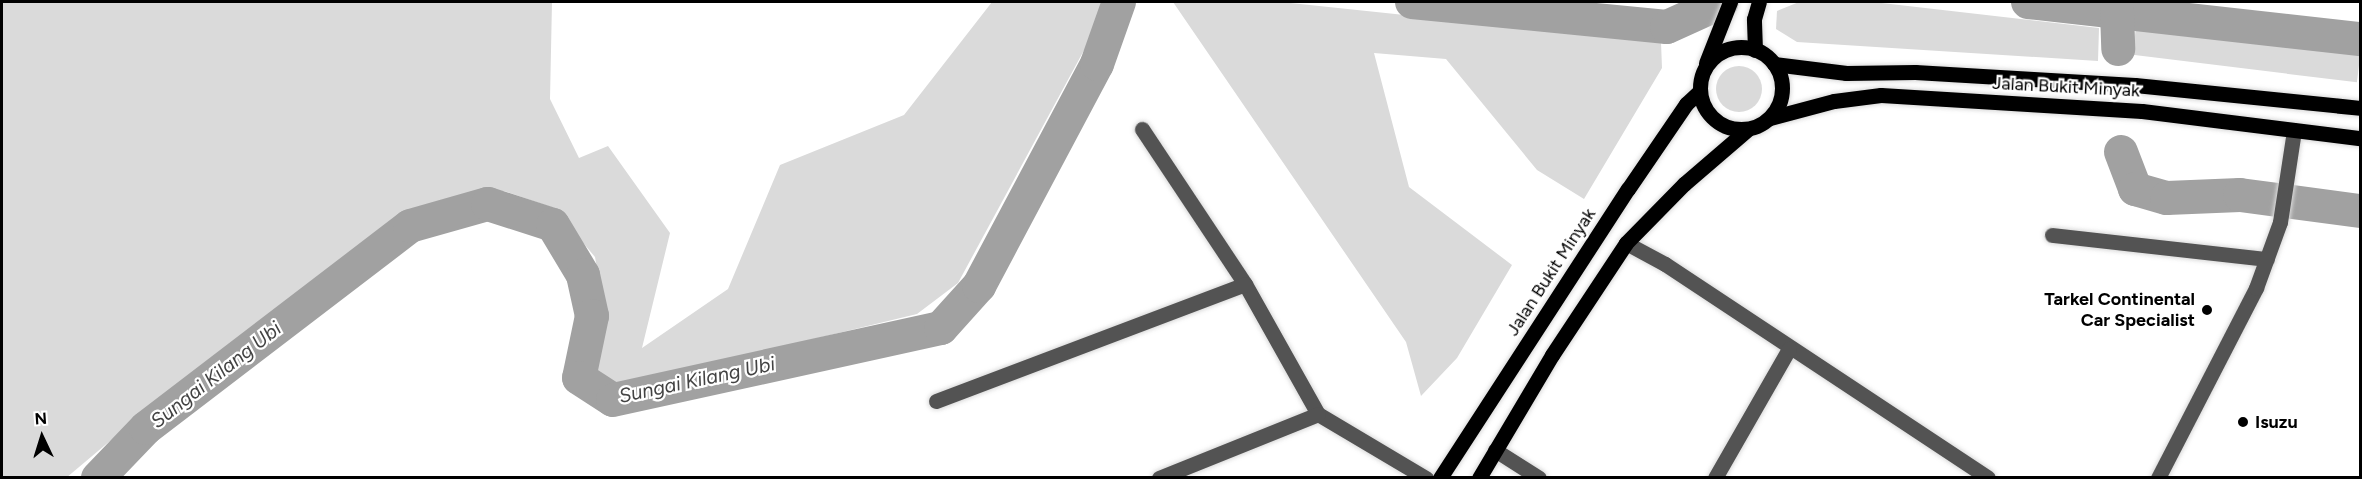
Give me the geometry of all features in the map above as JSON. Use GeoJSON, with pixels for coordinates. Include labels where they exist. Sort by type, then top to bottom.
{"type":"FeatureCollection","features":[{"type":"Feature","properties":{"kind":"main road"},"geometry":{"type":"LineString","coordinates":[[1730,2],[1699,86],[1702,105],[1715,121],[1735,129],[1748,129]]}},
{"type":"Feature","properties":{"kind":"main road"},"geometry":{"type":"LineString","coordinates":[[1755,50],[1754,19],[1759,2]]}},
{"type":"Feature","properties":{"kind":"main road"},"geometry":{"type":"LineString","coordinates":[[1479,477],[1626,243],[1684,184],[1748,129],[1770,118],[1779,102],[1782,89],[1774,64],[1755,50],[1736,47],[1721,52],[1699,86]]}},
{"type":"Feature","properties":{"kind":"main road","name":"Jalan Bukit Minyak"},"geometry":{"type":"LineString","coordinates":[[1774,64],[1846,73],[1927,72],[2135,85],[2361,108]]}},
{"type":"Feature","properties":{"kind":"main road","name":"Jalan Bukit Minyak"},"geometry":{"type":"LineString","coordinates":[[1440,477],[1647,161],[1699,86]]}},
{"type":"Feature","properties":{"kind":"main road","name":"Jalan Bukit Minyak"},"geometry":{"type":"LineString","coordinates":[[1770,118],[1834,101],[1881,95],[2142,111],[2361,138]]}},
{"type":"Feature","properties":{"kind":"street"},"geometry":{"type":"LineString","coordinates":[[1142,129],[1245,284],[1318,414],[1426,477]]}},
{"type":"Feature","properties":{"kind":"street"},"geometry":{"type":"LineString","coordinates":[[2158,477],[2256,288],[2280,222],[2294,130]]}},
{"type":"Feature","properties":{"kind":"street"},"geometry":{"type":"LineString","coordinates":[[2052,235],[2267,259]]}},
{"type":"Feature","properties":{"kind":"street"},"geometry":{"type":"LineString","coordinates":[[1626,243],[1665,264],[1789,349],[1988,477]]}},
{"type":"Feature","properties":{"kind":"street"},"geometry":{"type":"LineString","coordinates":[[936,401],[1245,284]]}},
{"type":"Feature","properties":{"kind":"street"},"geometry":{"type":"LineString","coordinates":[[1715,477],[1789,349]]}},
{"type":"Feature","properties":{"kind":"street"},"geometry":{"type":"LineString","coordinates":[[1159,477],[1318,414]]}},
{"type":"Feature","properties":{"kind":"street"},"geometry":{"type":"LineString","coordinates":[[1495,450],[1539,477]]}},
{"type":"Feature","properties":{"kind":"shaded area"},"geometry":{"type":"Polygon","coordinates":[[[2,2],[552,2],[550,99],[579,158],[608,146],[670,233],[642,348],[728,289],[780,165],[904,115],[992,2],[1103,2],[1089,41],[958,283],[917,314],[623,385],[602,379],[594,368],[604,310],[595,257],[554,208],[504,191],[450,203],[379,235],[335,279],[256,342],[142,414],[66,478],[2,477],[2,2]]]}},
{"type":"Feature","properties":{"kind":"shaded area"},"geometry":{"type":"Polygon","coordinates":[[[1173,2],[1281,2],[1661,42],[1662,68],[1584,199],[1537,170],[1446,59],[1374,53],[1409,187],[1512,265],[1457,358],[1421,396],[1406,342],[1173,2]]]}},
{"type":"Feature","properties":{"kind":"shaded area"},"geometry":{"type":"Polygon","coordinates":[[[1799,2],[1873,2],[2099,28],[2098,61],[1797,42],[1776,29],[1777,11],[1799,2]]]}},
{"type":"Feature","properties":{"kind":"shaded area"},"geometry":{"type":"Polygon","coordinates":[[[2136,27],[2360,55],[2357,82],[2133,55],[2136,27]]]}},
{"type":"Feature","properties":{"kind":"shaded area"},"geometry":{"type":"Polygon","coordinates":[[[1739,66],[1755,73],[1762,89],[1755,105],[1739,112],[1723,105],[1716,89],[1723,73],[1739,66]]]}},
{"type":"Feature","properties":{"kind":"waterway","name":"Sungai Kilang Ubi"},"geometry":{"type":"LineString","coordinates":[[98,478],[146,428],[410,226],[488,204],[553,225],[583,275],[592,316],[579,378],[613,400],[941,328],[979,286],[1097,64],[1119,2]]}},
{"type":"Feature","properties":{"kind":"waterway","name":"Sungai Kilang Ubi"},"geometry":{"type":"LineString","coordinates":[[1412,2],[1667,27],[1722,2]]}},
{"type":"Feature","properties":{"kind":"waterway","name":"Sungai Kilang Ubi"},"geometry":{"type":"LineString","coordinates":[[2028,2],[2360,39]]}},
{"type":"Feature","properties":{"kind":"waterway"},"geometry":{"type":"LineString","coordinates":[[2117,12],[2118,49]]}},
{"type":"Feature","properties":{"kind":"waterway"},"geometry":{"type":"LineString","coordinates":[[2121,152],[2135,189],[2167,198],[2240,195],[2360,211]]}},
{"type":"Feature","properties":{"kind":"place","name":"Tarkel Continental Car Specialist"},"geometry":{"type":"Point","coordinates":[2207,310]}},
{"type":"Feature","properties":{"kind":"place","name":"Isuzu"},"geometry":{"type":"Point","coordinates":[2243,422]}}]}
